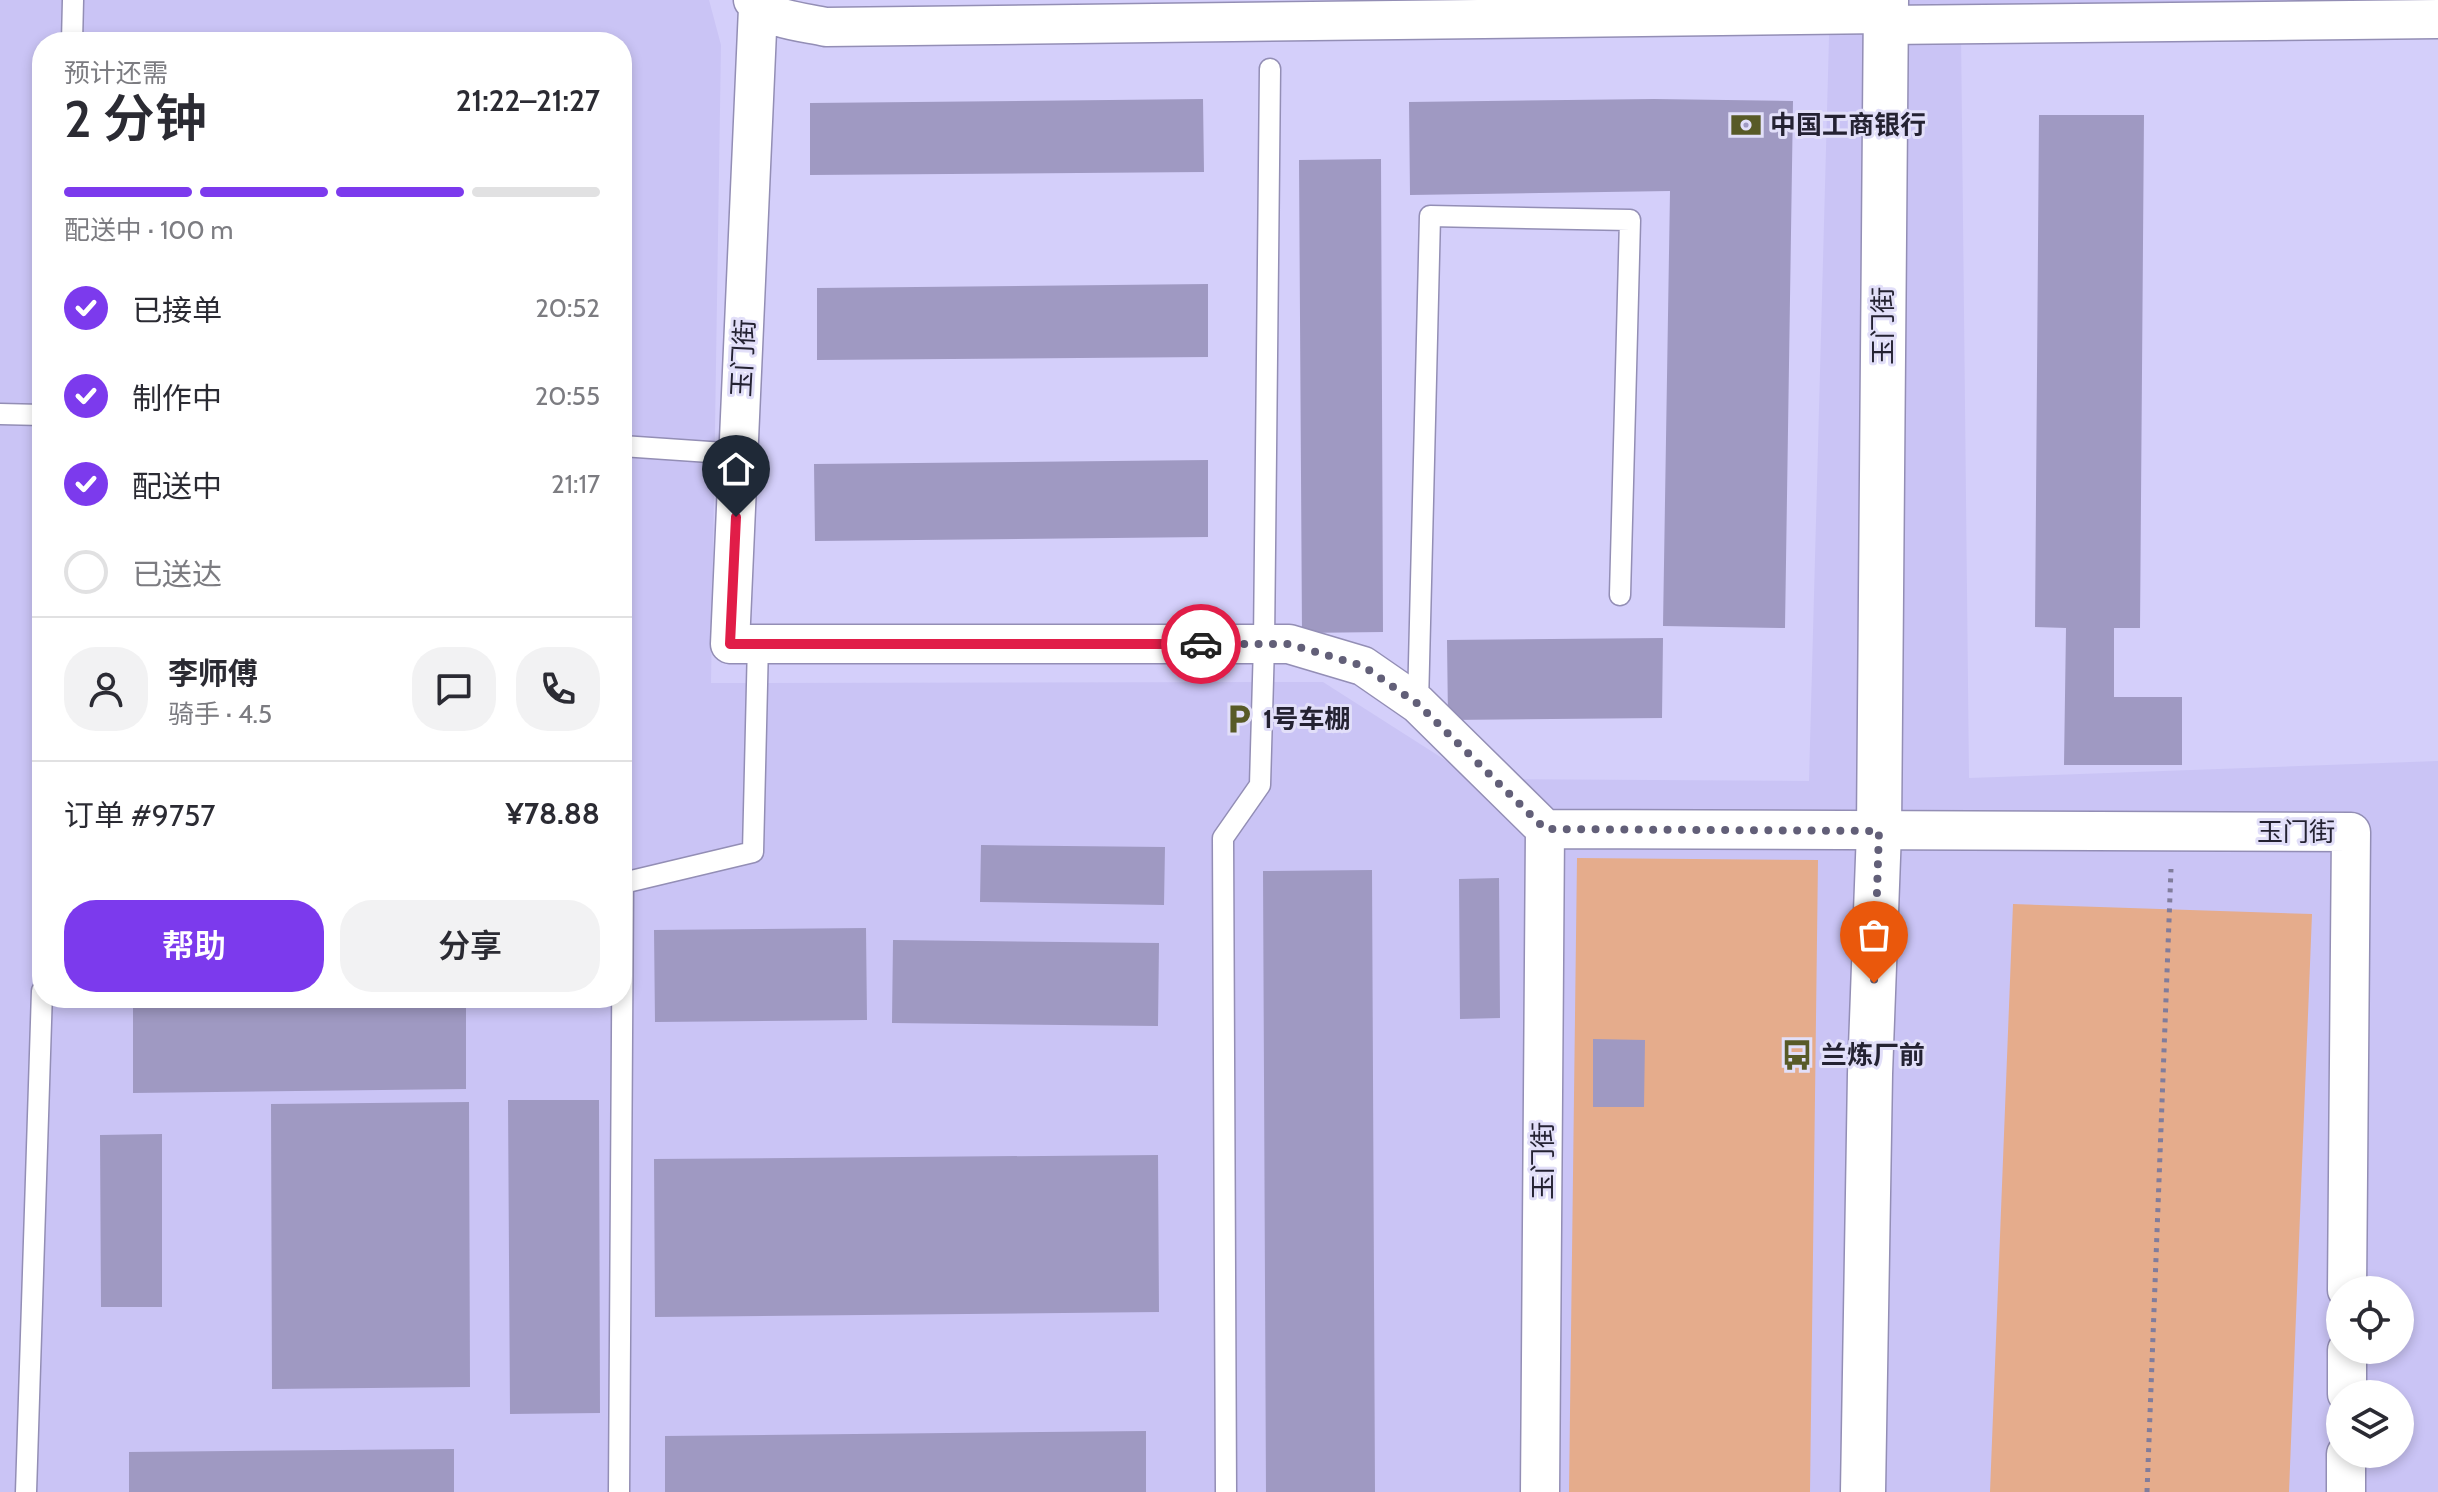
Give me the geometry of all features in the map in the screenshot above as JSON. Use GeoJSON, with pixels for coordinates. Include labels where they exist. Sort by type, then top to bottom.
{"type":"FeatureCollection","features":[{"type":"Feature","properties":{"kind":"street","name":"玉门街"},"geometry":{"type":"LineString","coordinates":[[1863,1492],[1870,1074],[1879,831],[1885,13],[826,27],[791,19],[756,4],[730,644],[1289,644],[1363,666],[1418,704],[1545,829],[1879,831],[2351,832],[2347,1276]]}},
{"type":"Feature","properties":{"kind":"street"},"geometry":{"type":"LineString","coordinates":[[1885,13],[2438,19]]}},
{"type":"Feature","properties":{"kind":"street","name":"玉门街"},"geometry":{"type":"LineString","coordinates":[[1540,1492],[1545,829]]}},
{"type":"Feature","properties":{"kind":"street"},"geometry":{"type":"LineString","coordinates":[[2346,1468],[2346,1492]]}},
{"type":"Feature","properties":{"kind":"lane"},"geometry":{"type":"LineString","coordinates":[[72,32],[73,0]]}},
{"type":"Feature","properties":{"kind":"lane"},"geometry":{"type":"LineString","coordinates":[[1226,1492],[1223,838],[1260,785],[1270,69]]}},
{"type":"Feature","properties":{"kind":"lane"},"geometry":{"type":"LineString","coordinates":[[1418,704],[1430,216],[1630,220],[1620,595]]}},
{"type":"Feature","properties":{"kind":"lane"},"geometry":{"type":"LineString","coordinates":[[0,414],[32,415]]}},
{"type":"Feature","properties":{"kind":"lane"},"geometry":{"type":"LineString","coordinates":[[632,447],[739,454]]}},
{"type":"Feature","properties":{"kind":"lane"},"geometry":{"type":"LineString","coordinates":[[632,881],[753,852],[758,643]]}},
{"type":"Feature","properties":{"kind":"lane"},"geometry":{"type":"LineString","coordinates":[[26,1492],[41,1008]]}},
{"type":"Feature","properties":{"kind":"lane"},"geometry":{"type":"LineString","coordinates":[[619,1492],[622,1008]]}},
{"type":"Feature","properties":{"kind":"path"},"geometry":{"type":"LineString","coordinates":[[2147,1492],[2172,832]]}},
{"type":"Feature","properties":{"kind":"shaded area"},"geometry":{"type":"Polygon","coordinates":[[[0,0],[709,0],[721,45],[711,683],[1323,682],[1475,779],[1809,781],[1830,0],[2438,0],[2438,28],[1961,33],[1969,778],[2438,761],[2438,1492],[0,1492],[0,0]]]}},
{"type":"Feature","properties":{"kind":"shaded area"},"geometry":{"type":"Polygon","coordinates":[[[1577,858],[1818,860],[1810,1492],[1569,1492],[1577,858]]]}},
{"type":"Feature","properties":{"kind":"shaded area"},"geometry":{"type":"Polygon","coordinates":[[[2013,904],[2312,914],[2289,1492],[1990,1492],[2013,904]]]}},
{"type":"Feature","properties":{"kind":"building"},"geometry":{"type":"Polygon","coordinates":[[[1203,99],[1204,172],[810,175],[810,103],[1203,99]]]}},
{"type":"Feature","properties":{"kind":"building"},"geometry":{"type":"Polygon","coordinates":[[[1793,101],[1785,628],[1663,626],[1670,191],[1410,195],[1409,102],[1793,101]]]}},
{"type":"Feature","properties":{"kind":"building"},"geometry":{"type":"Polygon","coordinates":[[[2039,115],[2144,115],[2140,628],[2114,628],[2114,697],[2182,697],[2182,765],[2064,765],[2066,628],[2035,627],[2039,115]]]}},
{"type":"Feature","properties":{"kind":"building"},"geometry":{"type":"Polygon","coordinates":[[[1381,159],[1383,632],[1302,633],[1299,160],[1381,159]]]}},
{"type":"Feature","properties":{"kind":"building"},"geometry":{"type":"Polygon","coordinates":[[[1208,284],[1208,357],[817,360],[817,288],[1208,284]]]}},
{"type":"Feature","properties":{"kind":"building"},"geometry":{"type":"Polygon","coordinates":[[[1208,460],[1208,537],[815,541],[814,464],[1208,460]]]}},
{"type":"Feature","properties":{"kind":"building"},"geometry":{"type":"Polygon","coordinates":[[[1663,638],[1662,718],[1448,720],[1447,640],[1663,638]]]}},
{"type":"Feature","properties":{"kind":"building"},"geometry":{"type":"Polygon","coordinates":[[[981,845],[1165,847],[1164,905],[980,902],[981,845]]]}},
{"type":"Feature","properties":{"kind":"building"},"geometry":{"type":"Polygon","coordinates":[[[1372,870],[1375,1492],[1266,1492],[1263,871],[1372,870]]]}},
{"type":"Feature","properties":{"kind":"building"},"geometry":{"type":"Polygon","coordinates":[[[1499,878],[1500,1018],[1460,1019],[1459,879],[1499,878]]]}},
{"type":"Feature","properties":{"kind":"building"},"geometry":{"type":"Polygon","coordinates":[[[866,928],[867,1020],[655,1022],[654,930],[866,928]]]}},
{"type":"Feature","properties":{"kind":"building"},"geometry":{"type":"Polygon","coordinates":[[[893,940],[1159,943],[1158,1026],[892,1023],[893,940]]]}},
{"type":"Feature","properties":{"kind":"building"},"geometry":{"type":"Polygon","coordinates":[[[133,1008],[466,1008],[466,1089],[133,1093],[133,1008]]]}},
{"type":"Feature","properties":{"kind":"building"},"geometry":{"type":"Polygon","coordinates":[[[1593,1039],[1645,1040],[1644,1107],[1593,1107],[1593,1039]]]}},
{"type":"Feature","properties":{"kind":"building"},"geometry":{"type":"Polygon","coordinates":[[[508,1100],[599,1100],[600,1413],[510,1414],[508,1100]]]}},
{"type":"Feature","properties":{"kind":"building"},"geometry":{"type":"Polygon","coordinates":[[[469,1102],[470,1387],[272,1389],[271,1104],[469,1102]]]}},
{"type":"Feature","properties":{"kind":"building"},"geometry":{"type":"Polygon","coordinates":[[[162,1134],[162,1307],[101,1307],[100,1135],[162,1134]]]}},
{"type":"Feature","properties":{"kind":"building"},"geometry":{"type":"Polygon","coordinates":[[[1158,1155],[1159,1312],[655,1317],[654,1159],[1158,1155]]]}},
{"type":"Feature","properties":{"kind":"building"},"geometry":{"type":"Polygon","coordinates":[[[1146,1431],[1146,1492],[665,1492],[665,1436],[1146,1431]]]}},
{"type":"Feature","properties":{"kind":"building"},"geometry":{"type":"Polygon","coordinates":[[[454,1449],[454,1492],[129,1492],[129,1452],[454,1449]]]}},
{"type":"Feature","properties":{"kind":"way so far"},"geometry":{"type":"LineString","coordinates":[[1201,644],[1289,644],[1363,666],[1418,704],[1545,829],[1879,831],[1874,983]]}},
{"type":"Feature","properties":{"kind":"place","name":"中国工商银行"},"geometry":{"type":"Point","coordinates":[1746,125]}},
{"type":"Feature","properties":{"kind":"place","name":"1号车棚"},"geometry":{"type":"Point","coordinates":[1239,719]}},
{"type":"Feature","properties":{"kind":"place","name":"兰炼厂前"},"geometry":{"type":"Point","coordinates":[1797,1055]}},
{"type":"Feature","properties":{"kind":"route"},"geometry":{"type":"LineString","coordinates":[[736,517],[730,644],[1201,644]]}}]}
